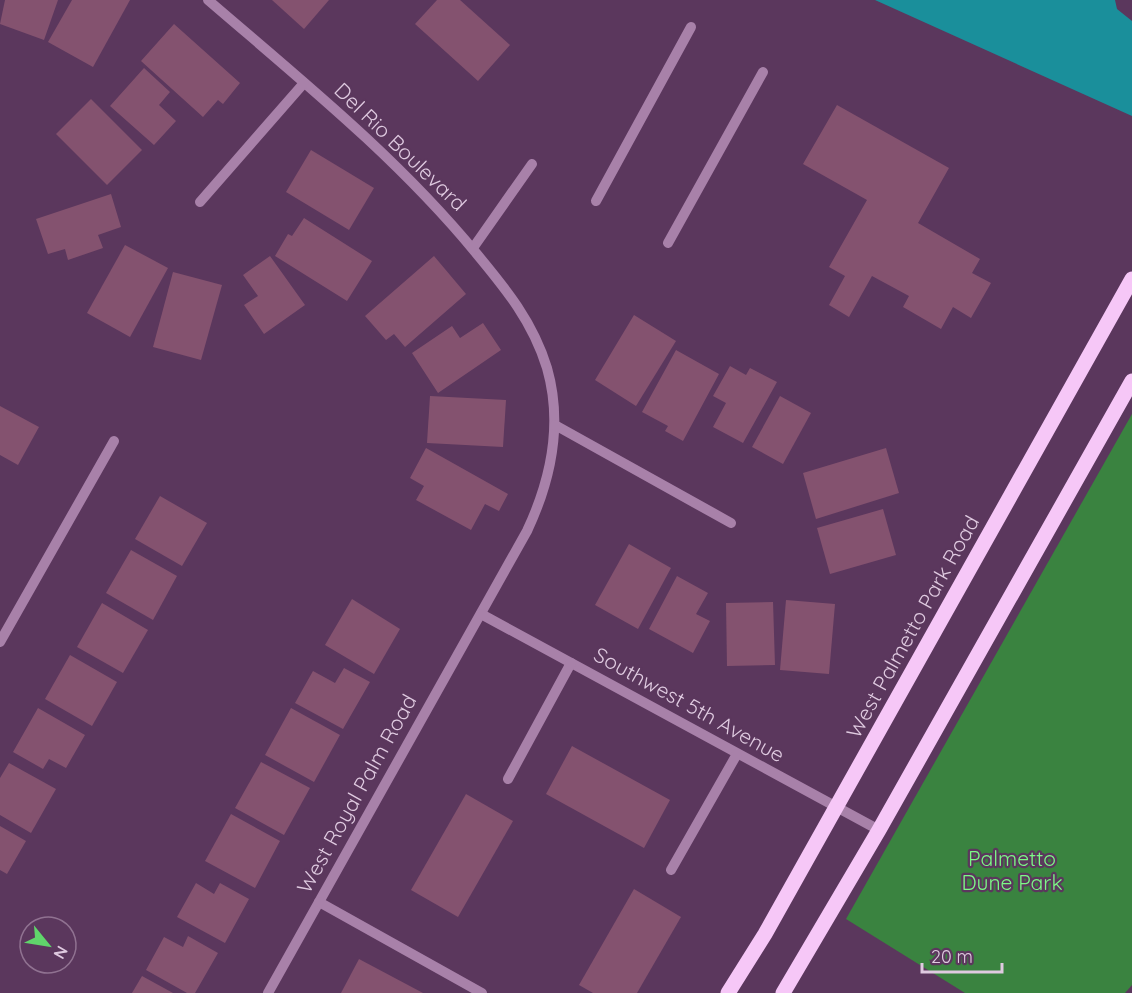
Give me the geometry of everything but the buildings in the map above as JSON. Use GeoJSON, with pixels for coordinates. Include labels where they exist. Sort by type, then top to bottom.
{"type":"FeatureCollection","features":[{"type":"Feature","properties":{"kind":"main road","name":"West Palmetto Park Road"},"geometry":{"type":"LineString","coordinates":[[728,993],[765,934],[1132,279]]}},
{"type":"Feature","properties":{"kind":"main road"},"geometry":{"type":"LineString","coordinates":[[783,993],[879,830],[1132,381]]}},
{"type":"Feature","properties":{"kind":"street","name":"Del Rio Boulevard"},"geometry":{"type":"LineString","coordinates":[[208,0],[409,177],[512,295],[535,336],[547,370],[555,425],[548,480],[539,506],[481,614]]}},
{"type":"Feature","properties":{"kind":"street"},"geometry":{"type":"LineString","coordinates":[[596,201],[691,27]]}},
{"type":"Feature","properties":{"kind":"street"},"geometry":{"type":"LineString","coordinates":[[668,243],[763,72]]}},
{"type":"Feature","properties":{"kind":"street"},"geometry":{"type":"LineString","coordinates":[[200,202],[304,83]]}},
{"type":"Feature","properties":{"kind":"street"},"geometry":{"type":"LineString","coordinates":[[473,248],[532,164]]}},
{"type":"Feature","properties":{"kind":"street"},"geometry":{"type":"LineString","coordinates":[[555,425],[731,523]]}},
{"type":"Feature","properties":{"kind":"street"},"geometry":{"type":"LineString","coordinates":[[0,642],[114,441]]}},
{"type":"Feature","properties":{"kind":"street","name":"Southwest 5th Avenue"},"geometry":{"type":"LineString","coordinates":[[481,614],[879,830]]}},
{"type":"Feature","properties":{"kind":"street","name":"West Royal Palm Road"},"geometry":{"type":"LineString","coordinates":[[268,993],[481,614]]}},
{"type":"Feature","properties":{"kind":"street"},"geometry":{"type":"LineString","coordinates":[[508,779],[570,663]]}},
{"type":"Feature","properties":{"kind":"street"},"geometry":{"type":"LineString","coordinates":[[671,870],[737,754]]}},
{"type":"Feature","properties":{"kind":"street"},"geometry":{"type":"LineString","coordinates":[[319,902],[482,993]]}},
{"type":"Feature","properties":{"kind":"green space","name":"Palmetto Dune Park"},"geometry":{"type":"Polygon","coordinates":[[[1132,414],[1132,985],[1125,993],[965,993],[846,919],[1132,414]]]}},
{"type":"Feature","properties":{"kind":"shaded area"},"geometry":{"type":"Polygon","coordinates":[[[875,0],[1115,0],[1117,9],[1132,21],[1132,116],[875,0]]]}}]}
